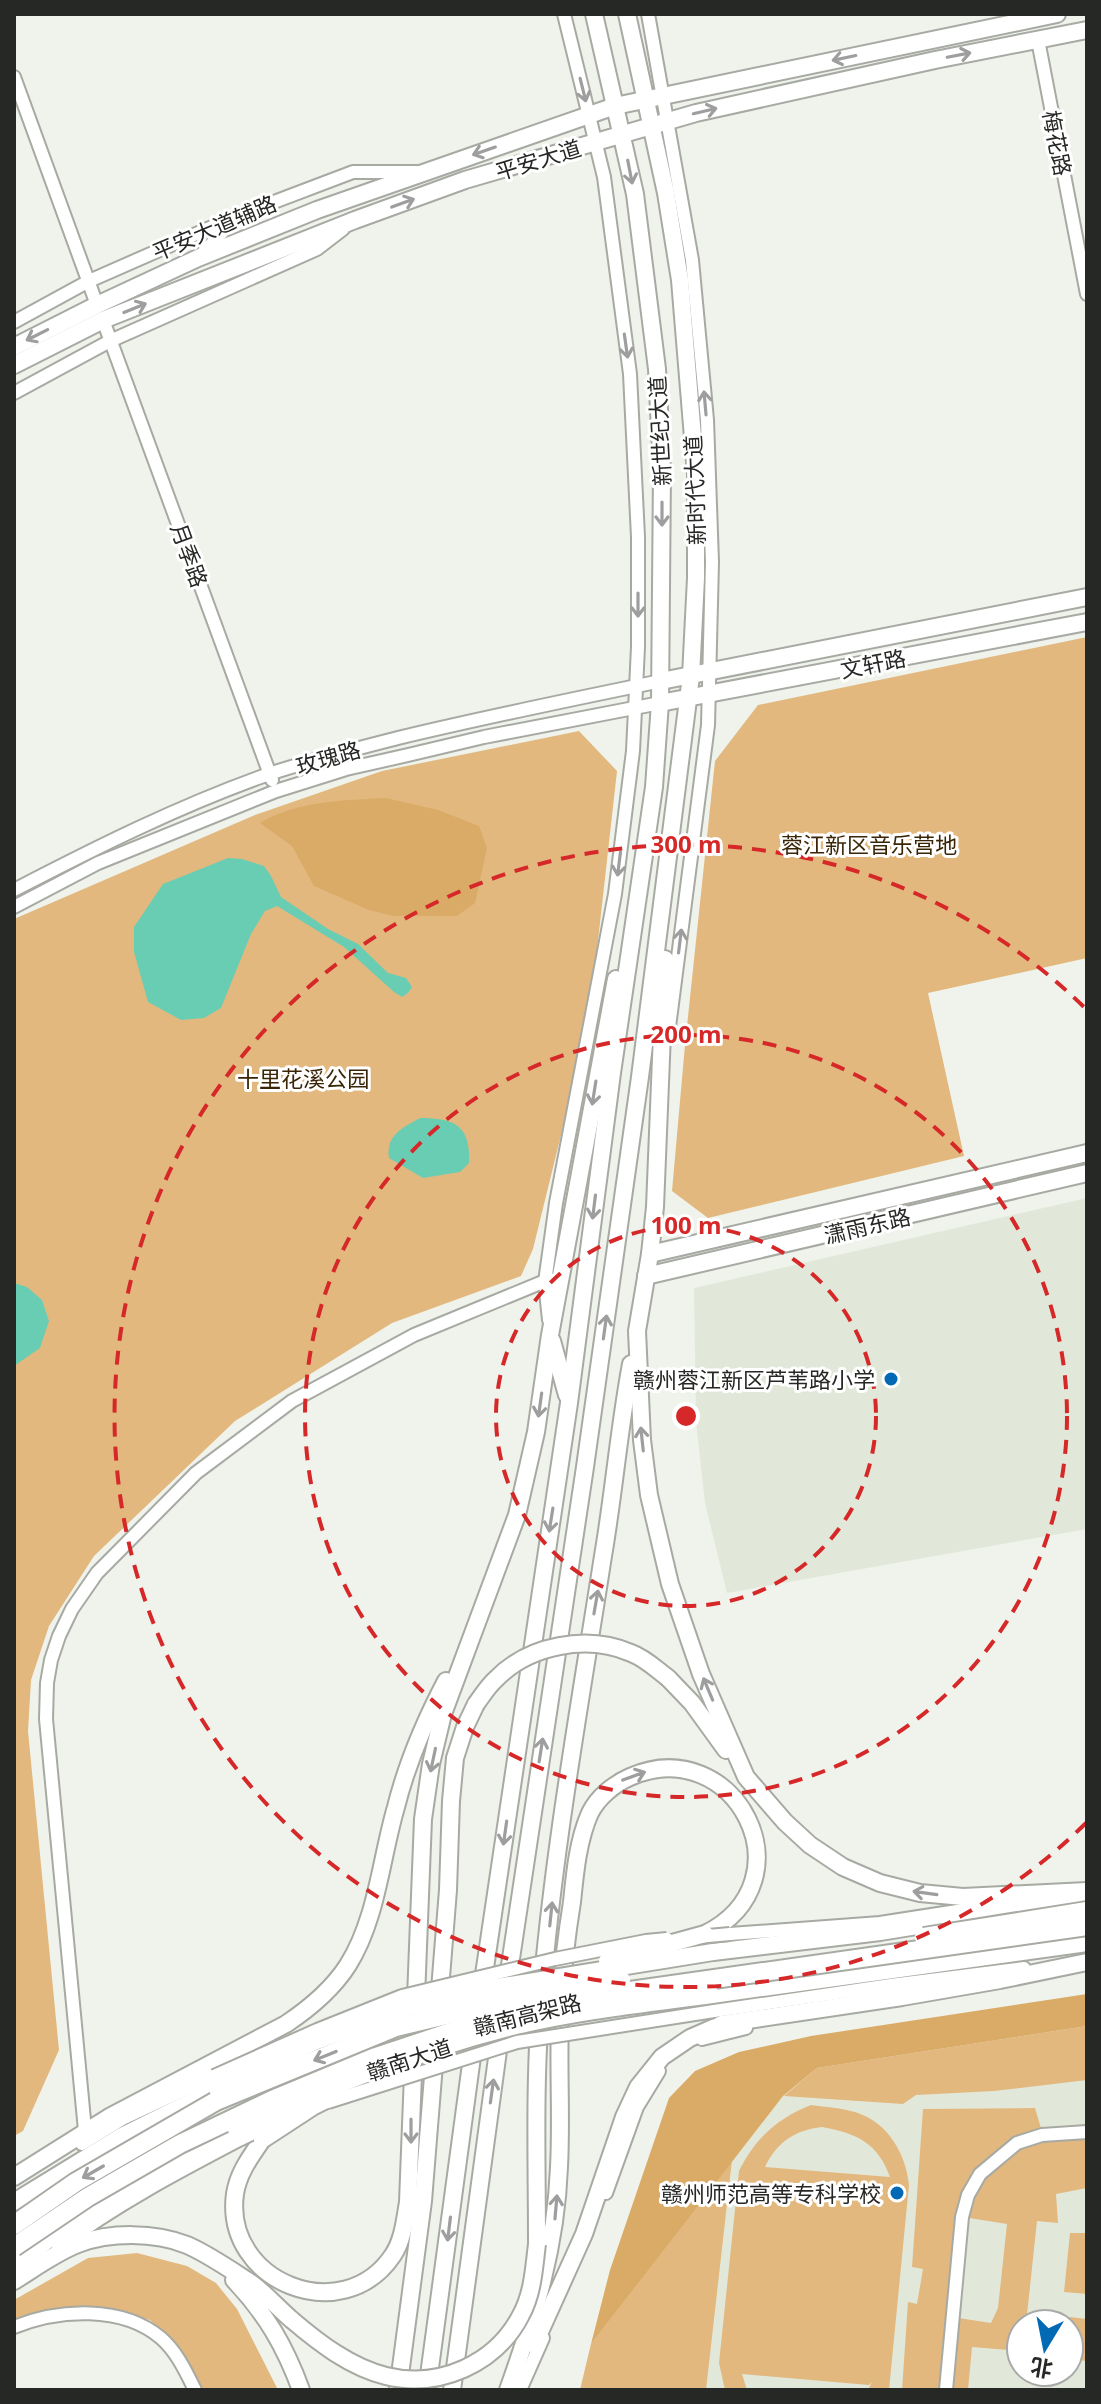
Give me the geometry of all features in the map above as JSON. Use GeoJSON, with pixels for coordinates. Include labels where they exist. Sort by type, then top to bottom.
{"type":"FeatureCollection","features":[{"type":"Feature","properties":{"kind":"highway","name":"赣南高架路"},"geometry":{"type":"LineString","coordinates":[[14,2225],[76,2182],[216,2101],[396,2027],[582,1985],[1087,1911]]}},
{"type":"Feature","properties":{"kind":"highway","name":"赣南高架路"},"geometry":{"type":"LineString","coordinates":[[14,2247],[88,2197],[180,2144],[272,2100],[373,2058],[454,2031],[602,1995],[1087,1926]]}},
{"type":"Feature","properties":{"kind":"main road","name":"新世纪大道"},"geometry":{"type":"LineString","coordinates":[[594,14],[637,209],[657,369],[662,471],[661,681],[654,787],[645,853]]}},
{"type":"Feature","properties":{"kind":"main road"},"geometry":{"type":"LineString","coordinates":[[627,14],[659,122]]}},
{"type":"Feature","properties":{"kind":"main road","name":"平安大道"},"geometry":{"type":"LineString","coordinates":[[14,365],[100,312],[198,258],[317,210],[615,106],[1057,14]]}},
{"type":"Feature","properties":{"kind":"main road","name":"平安大道"},"geometry":{"type":"LineString","coordinates":[[14,347],[100,312],[465,180],[659,122],[935,60],[1087,30]]}},
{"type":"Feature","properties":{"kind":"main road","name":"新时代大道"},"geometry":{"type":"LineString","coordinates":[[659,122],[666,193],[680,280],[696,474],[696,578],[690,698],[669,858]]}},
{"type":"Feature","properties":{"kind":"main road","name":"文轩路"},"geometry":{"type":"LineString","coordinates":[[661,681],[1087,597]]}},
{"type":"Feature","properties":{"kind":"main road","name":"文轩路"},"geometry":{"type":"LineString","coordinates":[[660,703],[1087,622]]}},
{"type":"Feature","properties":{"kind":"main road"},"geometry":{"type":"LineString","coordinates":[[431,2051],[314,2106],[262,2140],[244,2167],[235,2193],[235,2219],[241,2239],[252,2258],[271,2276],[291,2287],[313,2292],[337,2292],[360,2285],[376,2274],[394,2254],[404,2230],[408,2202],[423,1819],[431,1764],[443,1714],[517,1515],[536,1432],[550,1335],[613,991],[628,915],[645,853]]}},
{"type":"Feature","properties":{"kind":"main road"},"geometry":{"type":"LineString","coordinates":[[427,2390],[464,2105],[569,1403],[612,1073],[645,853]]}},
{"type":"Feature","properties":{"kind":"main road"},"geometry":{"type":"LineString","coordinates":[[14,2277],[80,2243],[108,2237],[146,2235],[186,2245],[252,2284],[324,2346],[385,2376],[429,2379],[459,2372],[484,2359],[521,2316],[532,2287],[537,2244],[537,2072],[553,1891],[624,1397],[650,1254],[655,1207],[669,858]]}},
{"type":"Feature","properties":{"kind":"main road"},"geometry":{"type":"LineString","coordinates":[[452,2390],[494,2074],[585,1467],[669,858]]}},
{"type":"Feature","properties":{"kind":"main road","name":"潇雨东路"},"geometry":{"type":"LineString","coordinates":[[650,1254],[1087,1153]]}},
{"type":"Feature","properties":{"kind":"main road","name":"潇雨东路"},"geometry":{"type":"LineString","coordinates":[[646,1276],[1087,1173]]}},
{"type":"Feature","properties":{"kind":"main road"},"geometry":{"type":"LineString","coordinates":[[637,1331],[642,1440],[658,1538],[670,1584],[701,1674],[746,1777]]}},
{"type":"Feature","properties":{"kind":"main road"},"geometry":{"type":"LineString","coordinates":[[550,1335],[569,1403]]}},
{"type":"Feature","properties":{"kind":"main road"},"geometry":{"type":"LineString","coordinates":[[14,2177],[86,2136],[213,2076],[311,2007],[331,1987],[348,1964],[362,1936],[412,1756],[433,1706],[479,1616]]}},
{"type":"Feature","properties":{"kind":"main road"},"geometry":{"type":"LineString","coordinates":[[398,2390],[424,2188],[448,1890],[455,1758],[476,1704],[496,1678],[520,1660],[549,1648],[578,1643],[631,1652],[648,1662],[692,1703],[777,1814],[810,1845],[843,1867],[880,1883],[920,1893],[963,1897],[1087,1891]]}},
{"type":"Feature","properties":{"kind":"main road"},"geometry":{"type":"LineString","coordinates":[[491,1988],[647,1951],[700,1936],[723,1925],[751,1892],[757,1872],[757,1849],[743,1809],[728,1791],[710,1778],[688,1771],[664,1769],[621,1781],[592,1810],[584,1830],[578,1856],[561,1999],[556,2218],[539,2299],[512,2389]]}},
{"type":"Feature","properties":{"kind":"main road","name":"赣南大道"},"geometry":{"type":"LineString","coordinates":[[14,2202],[213,2076],[404,2008],[491,1988],[713,1952],[880,1932],[1087,1899]]}},
{"type":"Feature","properties":{"kind":"main road","name":"赣南大道"},"geometry":{"type":"LineString","coordinates":[[14,2277],[68,2224],[168,2163],[238,2134],[339,2083],[431,2051],[512,2027],[595,2011],[713,2003],[1087,1943]]}},
{"type":"Feature","properties":{"kind":"main road"},"geometry":{"type":"LineString","coordinates":[[512,2389],[584,2234],[624,2117],[638,2087],[662,2057],[690,2038],[722,2024],[902,1997],[1087,1961]]}},
{"type":"Feature","properties":{"kind":"main road"},"geometry":{"type":"LineString","coordinates":[[216,2262],[258,2306],[279,2340],[301,2390]]}},
{"type":"Feature","properties":{"kind":"street"},"geometry":{"type":"LineString","coordinates":[[550,1335],[545,1282],[556,1203],[615,894],[633,751],[638,537],[630,374],[604,177],[564,14]]}},
{"type":"Feature","properties":{"kind":"street"},"geometry":{"type":"LineString","coordinates":[[648,14],[654,97]]}},
{"type":"Feature","properties":{"kind":"street","name":"梅花路"},"geometry":{"type":"LineString","coordinates":[[1038,40],[1087,294]]}},
{"type":"Feature","properties":{"kind":"street","name":"月季路"},"geometry":{"type":"LineString","coordinates":[[14,77],[276,791]]}},
{"type":"Feature","properties":{"kind":"street"},"geometry":{"type":"LineString","coordinates":[[659,122],[692,260],[707,420],[712,562],[708,725],[659,1101]]}},
{"type":"Feature","properties":{"kind":"street","name":"平安大道辅路"},"geometry":{"type":"LineString","coordinates":[[14,322],[89,281],[237,216],[353,172],[424,172]]}},
{"type":"Feature","properties":{"kind":"street"},"geometry":{"type":"LineString","coordinates":[[198,258],[237,216]]}},
{"type":"Feature","properties":{"kind":"street"},"geometry":{"type":"LineString","coordinates":[[14,393],[110,341],[317,249],[355,220]]}},
{"type":"Feature","properties":{"kind":"street","name":"玫瑰路"},"geometry":{"type":"LineString","coordinates":[[14,890],[90,850],[270,774],[342,752],[469,721],[661,681]]}},
{"type":"Feature","properties":{"kind":"street","name":"玫瑰路"},"geometry":{"type":"LineString","coordinates":[[14,907],[98,863],[276,791],[377,762],[484,737],[660,703]]}},
{"type":"Feature","properties":{"kind":"street"},"geometry":{"type":"LineString","coordinates":[[14,2186],[86,2136],[46,1719],[51,1660],[72,1609],[97,1573],[196,1473],[292,1401],[414,1335],[561,1275]]}},
{"type":"Feature","properties":{"kind":"street"},"geometry":{"type":"LineString","coordinates":[[213,2076],[317,2030],[416,1992],[600,1950],[646,1941],[880,1923],[1087,1891]]}},
{"type":"Feature","properties":{"kind":"street"},"geometry":{"type":"LineString","coordinates":[[238,2134],[314,2106],[517,2042],[713,2003],[1087,1961]]}},
{"type":"Feature","properties":{"kind":"street"},"geometry":{"type":"LineString","coordinates":[[512,2389],[582,2254],[637,2107],[661,2067],[694,2042],[734,2030],[1087,1969]]}},
{"type":"Feature","properties":{"kind":"street"},"geometry":{"type":"LineString","coordinates":[[946,2390],[962,2217],[968,2195],[980,2174],[1017,2143],[1042,2135],[1087,2132]]}},
{"type":"Feature","properties":{"kind":"street"},"geometry":{"type":"LineString","coordinates":[[14,2327],[49,2317],[73,2315],[101,2314],[124,2318],[142,2325],[163,2340],[184,2366],[195,2390]]}},
{"type":"Feature","properties":{"kind":"shaded area"},"geometry":{"type":"Polygon","coordinates":[[[386,798],[438,810],[479,826],[487,848],[475,903],[457,916],[393,916],[369,910],[314,886],[292,846],[260,823],[305,806],[386,798]]]}},
{"type":"Feature","properties":{"kind":"shaded area"},"geometry":{"type":"Polygon","coordinates":[[[228,858],[264,866],[281,897],[328,929],[358,944],[388,973],[406,978],[412,987],[408,993],[402,997],[394,992],[344,947],[277,906],[265,911],[251,934],[221,1008],[204,1018],[181,1020],[148,1002],[134,952],[134,927],[163,884],[228,858]]]}},
{"type":"Feature","properties":{"kind":"shaded area"},"geometry":{"type":"Polygon","coordinates":[[[420,1118],[451,1122],[463,1132],[469,1150],[469,1163],[460,1172],[423,1178],[389,1158],[393,1138],[401,1129],[420,1118]]]}},
{"type":"Feature","properties":{"kind":"shaded area","name":"赣州蓉江新区芦苇路小学"},"geometry":{"type":"Polygon","coordinates":[[[1087,1198],[1087,1529],[727,1593],[705,1503],[696,1422],[694,1288],[1087,1198]]]}},
{"type":"Feature","properties":{"kind":"shaded area"},"geometry":{"type":"Polygon","coordinates":[[[14,1283],[27,1287],[42,1300],[49,1321],[40,1348],[14,1366],[14,1283]]]}},
{"type":"Feature","properties":{"kind":"shaded area"},"geometry":{"type":"Polygon","coordinates":[[[1087,1994],[1087,2026],[817,2068],[783,2096],[591,2344],[610,2270],[669,2098],[695,2071],[739,2052],[811,2036],[1087,1994]]]}},
{"type":"Feature","properties":{"kind":"shaded area","name":"赣州师范高等专科学校"},"geometry":{"type":"Polygon","coordinates":[[[1087,2026],[1087,2390],[580,2390],[591,2344],[783,2096],[817,2068],[1087,2026]]]}},
{"type":"Feature","properties":{"kind":"green space","name":"蓉江新区音乐营地"},"geometry":{"type":"Polygon","coordinates":[[[1087,637],[1087,958],[928,993],[964,1156],[708,1218],[672,1191],[715,761],[758,705],[1087,637]]]}},
{"type":"Feature","properties":{"kind":"green space","name":"十里花溪公园"},"geometry":{"type":"Polygon","coordinates":[[[579,731],[617,771],[589,1021],[533,1249],[521,1276],[392,1323],[235,1421],[94,1556],[49,1626],[31,1680],[28,1731],[59,2050],[23,2131],[14,2136],[14,919],[255,815],[382,771],[579,731]]]}},
{"type":"Feature","properties":{"kind":"green space"},"geometry":{"type":"Polygon","coordinates":[[[1087,2026],[1087,2080],[994,2091],[916,2095],[903,2104],[784,2096],[817,2068],[1087,2026]]]}},
{"type":"Feature","properties":{"kind":"green space"},"geometry":{"type":"Polygon","coordinates":[[[811,2105],[867,2117],[886,2131],[904,2162],[909,2185],[889,2390],[868,2390],[872,2382],[869,2385],[742,2374],[747,2390],[725,2390],[719,2363],[739,2171],[760,2139],[799,2110],[811,2105]],[[822,2127],[795,2134],[781,2144],[765,2167],[890,2177],[872,2148],[855,2136],[822,2127]]]}},
{"type":"Feature","properties":{"kind":"green space"},"geometry":{"type":"Polygon","coordinates":[[[1035,2108],[1043,2135],[1087,2132],[1087,2188],[1056,2194],[1058,2223],[1037,2221],[1028,2308],[1005,2308],[1005,2350],[972,2347],[968,2390],[902,2390],[908,2302],[917,2304],[923,2269],[912,2267],[923,2109],[1035,2108]],[[963,2217],[952,2317],[991,2323],[998,2308],[1007,2224],[963,2217]]]}},
{"type":"Feature","properties":{"kind":"green space"},"geometry":{"type":"Polygon","coordinates":[[[732,2160],[706,2390],[580,2390],[591,2344],[732,2160]]]}},
{"type":"Feature","properties":{"kind":"green space"},"geometry":{"type":"Polygon","coordinates":[[[1070,2233],[1085,2233],[1087,2294],[1064,2292],[1070,2233]]]}},
{"type":"Feature","properties":{"kind":"green space"},"geometry":{"type":"Polygon","coordinates":[[[137,2253],[187,2266],[216,2283],[237,2309],[278,2390],[202,2390],[179,2349],[150,2320],[116,2311],[58,2309],[14,2321],[14,2300],[88,2258],[137,2253]]]}},
{"type":"Feature","properties":{"kind":"green space"},"geometry":{"type":"Polygon","coordinates":[[[1085,2319],[1087,2319],[1085,2361],[1085,2319]]]}},
{"type":"Feature","properties":{"kind":"place","name":"赣州蓉江新区芦苇路小学"},"geometry":{"type":"Point","coordinates":[891,1379]}},
{"type":"Feature","properties":{"kind":"place","name":"赣州师范高等专科学校"},"geometry":{"type":"Point","coordinates":[897,2193]}}]}
